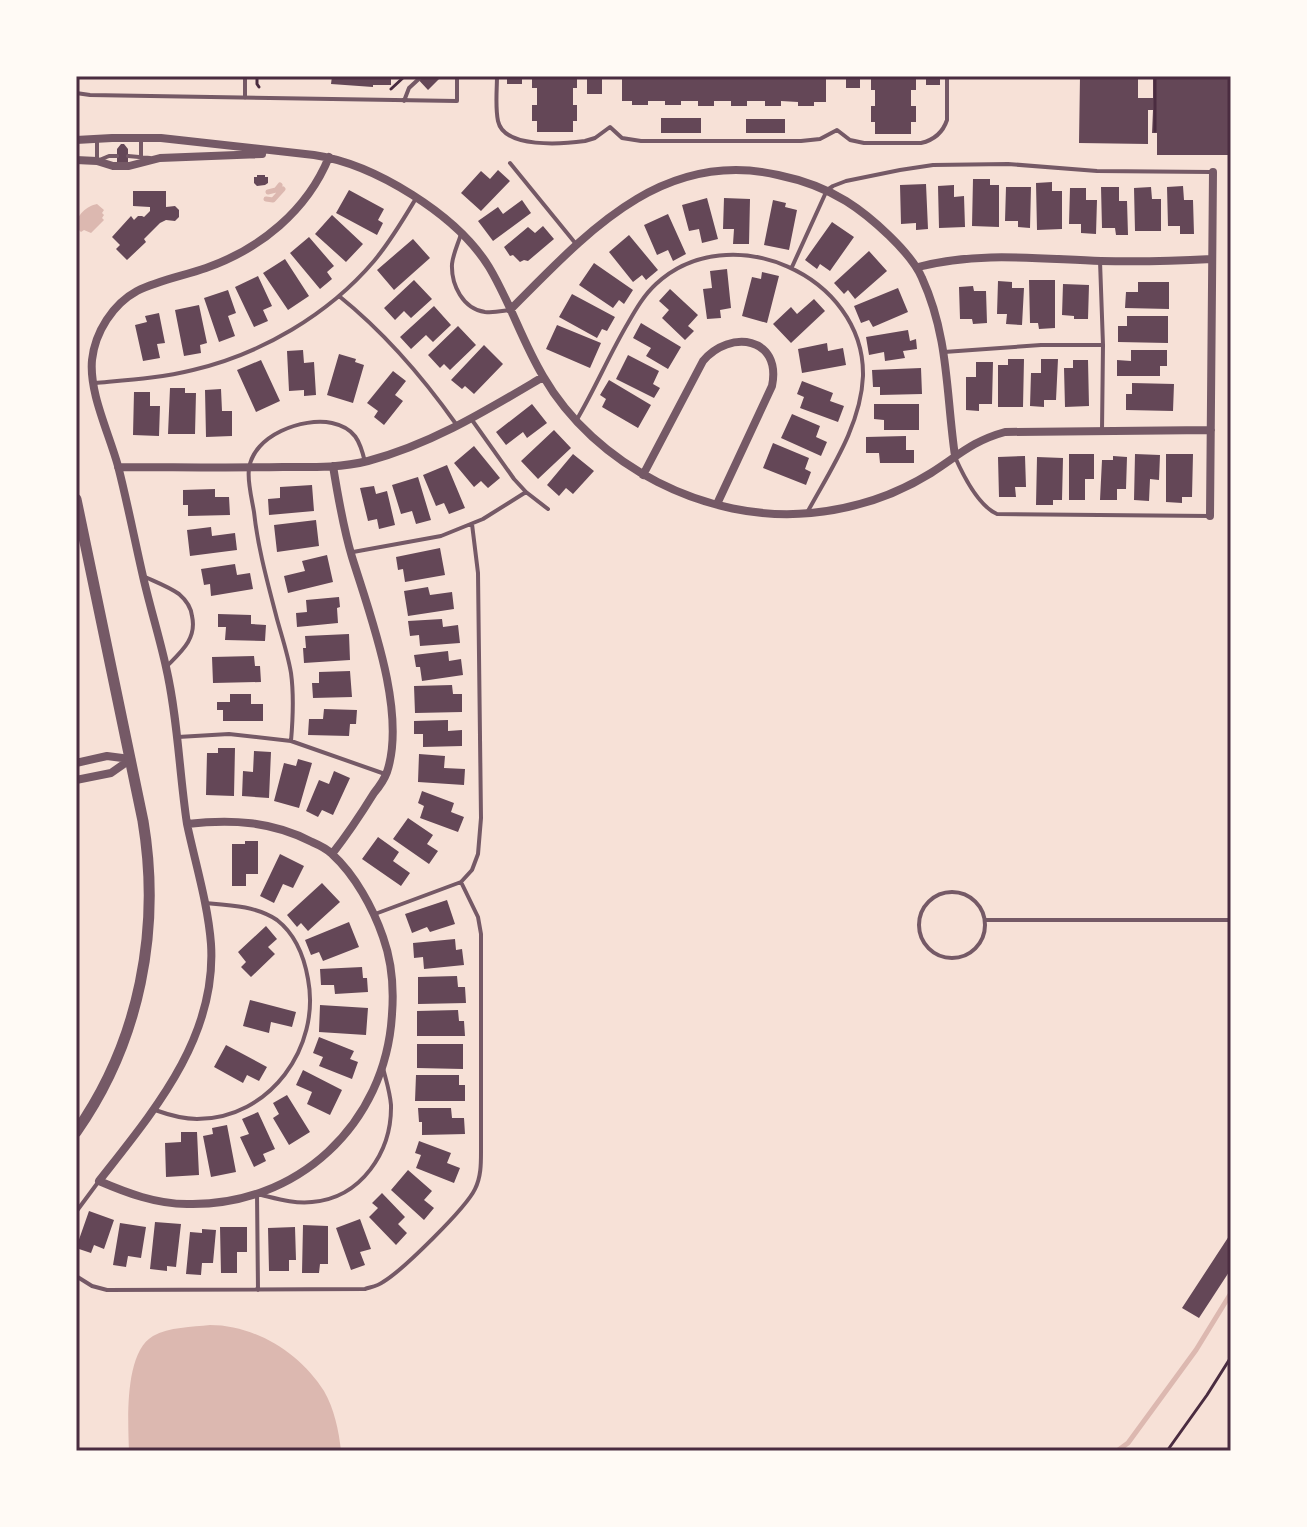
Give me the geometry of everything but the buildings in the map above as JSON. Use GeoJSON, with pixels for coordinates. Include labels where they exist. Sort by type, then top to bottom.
{"type":"FeatureCollection","features":[{"type":"Feature","properties":{"kind":"street"},"geometry":{"type":"LineString","coordinates":[[76,140],[141,137],[329,157],[380,176],[416,198],[461,234],[487,264],[543,377],[576,421],[643,475],[676,491],[717,504],[766,512],[807,513],[847,507],[886,496],[918,481],[982,439],[1005,432],[1211,430]]}},
{"type":"Feature","properties":{"kind":"street"},"geometry":{"type":"LineString","coordinates":[[76,160],[113,166],[141,160],[282,153]]}},
{"type":"Feature","properties":{"kind":"street"},"geometry":{"type":"LineString","coordinates":[[187,824],[235,821],[274,827],[296,834],[332,854],[375,914],[389,957],[394,991],[391,1031],[383,1068],[361,1115],[331,1150],[296,1175],[257,1194],[202,1204],[171,1203],[139,1196],[99,1181],[155,1110],[177,1074],[206,1005],[211,947],[187,824],[178,737],[166,667],[118,467],[93,384],[92,358],[107,320],[120,303],[145,288],[217,264],[259,242],[305,200],[318,183],[329,157]]}},
{"type":"Feature","properties":{"kind":"street"},"geometry":{"type":"LineString","coordinates":[[510,310],[576,244],[611,215],[641,195],[676,180],[731,170],[758,171],[827,190],[871,219],[918,267],[934,305],[944,352],[955,456]]}},
{"type":"Feature","properties":{"kind":"street"},"geometry":{"type":"LineString","coordinates":[[1210,516],[1213,172]]}},
{"type":"Feature","properties":{"kind":"street"},"geometry":{"type":"LineString","coordinates":[[918,267],[959,258],[990,256],[1100,261],[1212,259]]}},
{"type":"Feature","properties":{"kind":"street"},"geometry":{"type":"LineString","coordinates":[[643,475],[709,354],[732,342],[755,345],[762,348],[772,362],[772,386],[717,504]]}},
{"type":"Feature","properties":{"kind":"street"},"geometry":{"type":"LineString","coordinates":[[118,467],[249,468],[365,462],[412,447],[471,420],[543,377]]}},
{"type":"Feature","properties":{"kind":"street"},"geometry":{"type":"LineString","coordinates":[[332,854],[386,774],[392,733],[377,635],[351,553],[333,466]]}},
{"type":"Feature","properties":{"kind":"street"},"geometry":{"type":"LineString","coordinates":[[76,499],[143,821],[149,862],[150,920],[136,1004],[124,1043],[105,1085],[76,1132]]}},
{"type":"Feature","properties":{"kind":"street"},"geometry":{"type":"LineString","coordinates":[[76,763],[107,756],[131,759]]}},
{"type":"Feature","properties":{"kind":"street"},"geometry":{"type":"LineString","coordinates":[[76,780],[111,773],[131,759]]}},
{"type":"Feature","properties":{"kind":"lane"},"geometry":{"type":"LineString","coordinates":[[245,76],[245,98]]}},
{"type":"Feature","properties":{"kind":"lane"},"geometry":{"type":"LineString","coordinates":[[404,101],[409,88],[422,76]]}},
{"type":"Feature","properties":{"kind":"lane"},"geometry":{"type":"LineString","coordinates":[[76,93],[457,101],[457,76]]}},
{"type":"Feature","properties":{"kind":"lane"},"geometry":{"type":"LineString","coordinates":[[497,76],[498,122],[506,134],[520,141],[573,143],[595,138],[610,127],[622,138],[641,141],[796,142],[820,139],[837,130],[850,140],[874,144],[921,143],[939,134],[947,120],[947,76]]}},
{"type":"Feature","properties":{"kind":"lane"},"geometry":{"type":"LineString","coordinates":[[128,156],[141,160],[141,137]]}},
{"type":"Feature","properties":{"kind":"lane"},"geometry":{"type":"LineString","coordinates":[[97,140],[97,161],[117,156]]}},
{"type":"Feature","properties":{"kind":"lane"},"geometry":{"type":"LineString","coordinates":[[510,163],[576,244]]}},
{"type":"Feature","properties":{"kind":"lane"},"geometry":{"type":"LineString","coordinates":[[792,267],[827,190],[846,181],[933,165],[1008,164],[1084,170],[1213,172]]}},
{"type":"Feature","properties":{"kind":"lane"},"geometry":{"type":"LineString","coordinates":[[93,384],[173,374],[228,360],[288,331],[339,296],[373,262],[416,198]]}},
{"type":"Feature","properties":{"kind":"lane"},"geometry":{"type":"LineString","coordinates":[[461,234],[452,264],[454,282],[460,295],[479,311],[510,310]]}},
{"type":"Feature","properties":{"kind":"lane"},"geometry":{"type":"LineString","coordinates":[[576,421],[632,317],[655,285],[667,275],[695,261],[726,256],[759,257],[792,267],[820,286],[843,309],[851,322],[863,374],[860,401],[852,426],[807,513]]}},
{"type":"Feature","properties":{"kind":"lane"},"geometry":{"type":"LineString","coordinates":[[1100,261],[1102,430]]}},
{"type":"Feature","properties":{"kind":"lane"},"geometry":{"type":"LineString","coordinates":[[339,296],[387,338],[423,378],[458,426]]}},
{"type":"Feature","properties":{"kind":"lane"},"geometry":{"type":"LineString","coordinates":[[944,352],[1041,345],[1103,345]]}},
{"type":"Feature","properties":{"kind":"lane"},"geometry":{"type":"LineString","coordinates":[[471,420],[526,492],[548,509]]}},
{"type":"Feature","properties":{"kind":"lane"},"geometry":{"type":"LineString","coordinates":[[291,741],[291,672],[259,550],[249,468],[264,443],[291,425],[308,422],[341,425],[353,432],[361,443],[365,462]]}},
{"type":"Feature","properties":{"kind":"lane"},"geometry":{"type":"LineString","coordinates":[[955,456],[966,479],[985,506],[997,514],[1210,516]]}},
{"type":"Feature","properties":{"kind":"lane"},"geometry":{"type":"LineString","coordinates":[[351,553],[441,536],[472,524],[526,492]]}},
{"type":"Feature","properties":{"kind":"lane"},"geometry":{"type":"LineString","coordinates":[[375,914],[461,882],[472,870],[478,854],[481,840],[478,573],[472,524]]}},
{"type":"Feature","properties":{"kind":"lane"},"geometry":{"type":"LineString","coordinates":[[143,576],[181,596],[191,610],[191,637],[166,667]]}},
{"type":"Feature","properties":{"kind":"lane"},"geometry":{"type":"LineString","coordinates":[[178,737],[229,734],[291,741],[386,774]]}},
{"type":"Feature","properties":{"kind":"lane"},"geometry":{"type":"LineString","coordinates":[[76,1276],[92,1286],[107,1290],[354,1290],[373,1287],[400,1269],[465,1204],[476,1188],[481,1163],[481,934],[478,917],[461,882]]}},
{"type":"Feature","properties":{"kind":"lane"},"geometry":{"type":"LineString","coordinates":[[954,891],[975,900],[985,920],[985,931],[975,950],[955,958],[934,952],[925,945],[920,935],[921,913],[926,904],[943,893],[954,891]]}},
{"type":"Feature","properties":{"kind":"lane"},"geometry":{"type":"LineString","coordinates":[[155,1110],[196,1119],[241,1109],[262,1097],[283,1078],[305,1037],[310,1012],[310,985],[304,958],[291,936],[274,919],[260,912],[204,903]]}},
{"type":"Feature","properties":{"kind":"lane"},"geometry":{"type":"LineString","coordinates":[[985,920],[1231,920]]}},
{"type":"Feature","properties":{"kind":"lane"},"geometry":{"type":"LineString","coordinates":[[258,1290],[257,1194],[292,1202],[321,1201],[346,1191],[363,1178],[378,1159],[389,1129],[390,1100],[383,1068]]}},
{"type":"Feature","properties":{"kind":"lane"},"geometry":{"type":"LineString","coordinates":[[76,1212],[99,1181]]}},
{"type":"Feature","properties":{"kind":"path"},"geometry":{"type":"LineString","coordinates":[[1155,76],[1155,131]]}},
{"type":"Feature","properties":{"kind":"path"},"geometry":{"type":"LineString","coordinates":[[1167,1451],[1231,1357]]}},
{"type":"Feature","properties":{"kind":"shaded area"},"geometry":{"type":"Polygon","coordinates":[[[97,204],[104,210],[104,220],[91,233],[81,232],[76,227],[80,215],[97,204]]]}},
{"type":"Feature","properties":{"kind":"shaded area"},"geometry":{"type":"Polygon","coordinates":[[[227,1326],[260,1336],[289,1353],[302,1365],[328,1398],[336,1420],[341,1451],[129,1451],[132,1372],[144,1345],[153,1336],[166,1331],[227,1326]]]}},
{"type":"Feature","properties":{"kind":"waterway"},"geometry":{"type":"LineString","coordinates":[[268,192],[280,185]]}},
{"type":"Feature","properties":{"kind":"waterway"},"geometry":{"type":"LineString","coordinates":[[266,199],[273,200],[283,189]]}},
{"type":"Feature","properties":{"kind":"waterway"},"geometry":{"type":"LineString","coordinates":[[1117,1451],[1128,1443],[1196,1350],[1231,1293]]}}]}
